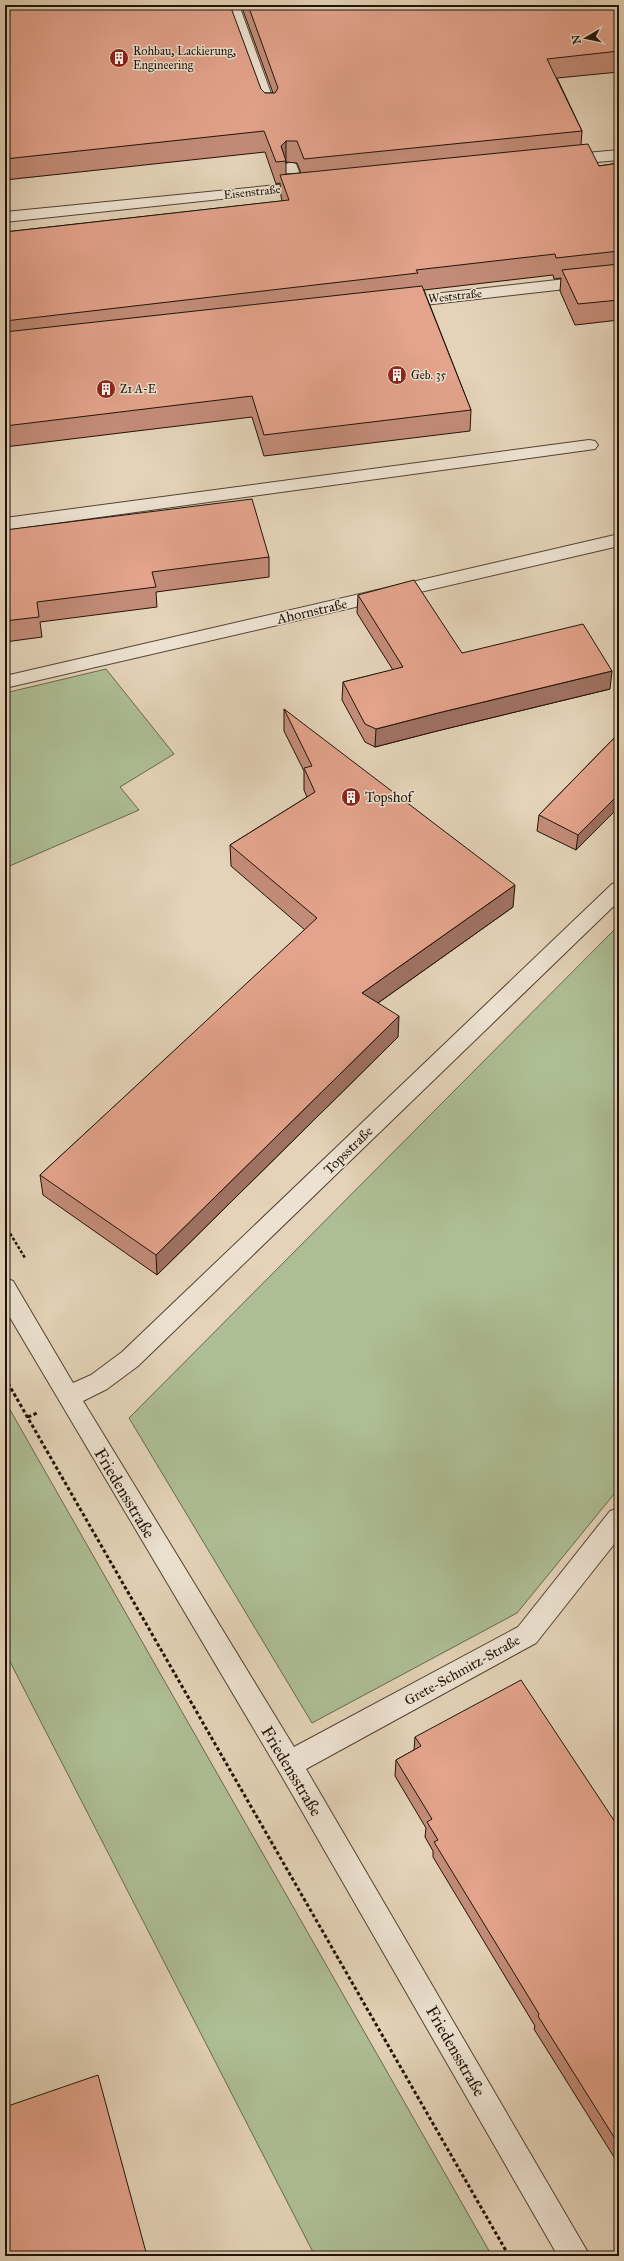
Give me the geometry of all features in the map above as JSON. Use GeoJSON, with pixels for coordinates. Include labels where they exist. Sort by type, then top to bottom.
{"type":"FeatureCollection","features":[{"type":"Feature","properties":{"kind":"street"},"geometry":{"type":"LineString","coordinates":[[232,5],[270,110]]}},
{"type":"Feature","properties":{"kind":"street"},"geometry":{"type":"LineString","coordinates":[[548,162],[619,154]]}},
{"type":"Feature","properties":{"kind":"street"},"geometry":{"type":"LineString","coordinates":[[291,167],[297,187]]}},
{"type":"Feature","properties":{"kind":"street","name":"Eisenstraße"},"geometry":{"type":"LineString","coordinates":[[5,217],[321,185]]}},
{"type":"Feature","properties":{"kind":"street","name":"Weststraße"},"geometry":{"type":"LineString","coordinates":[[383,304],[619,278]]}},
{"type":"Feature","properties":{"kind":"street"},"geometry":{"type":"LineString","coordinates":[[5,524],[589,444]]}},
{"type":"Feature","properties":{"kind":"street","name":"Ahornstraße"},"geometry":{"type":"LineString","coordinates":[[5,682],[619,540]]}},
{"type":"Feature","properties":{"kind":"street","name":"Topsstraße"},"geometry":{"type":"LineString","coordinates":[[68,1397],[99,1382],[130,1359],[619,889]]}},
{"type":"Feature","properties":{"kind":"street","name":"Friedensstraße"},"geometry":{"type":"LineString","coordinates":[[5,1288],[68,1397],[289,1764],[575,2256]]}},
{"type":"Feature","properties":{"kind":"street","name":"Grete-Schmitz-Straße"},"geometry":{"type":"LineString","coordinates":[[289,1764],[527,1635],[619,1519]]}},
{"type":"Feature","properties":{"kind":"path"},"geometry":{"type":"LineString","coordinates":[[5,1378],[509,2256]]}},
{"type":"Feature","properties":{"kind":"green space"},"geometry":{"type":"Polygon","coordinates":[[[106,669],[174,754],[120,787],[139,810],[5,868],[5,693],[106,669]]]}},
{"type":"Feature","properties":{"kind":"green space"},"geometry":{"type":"Polygon","coordinates":[[[619,925],[619,1488],[517,1613],[312,1723],[129,1418],[619,925]]]}},
{"type":"Feature","properties":{"kind":"green space"},"geometry":{"type":"Polygon","coordinates":[[[5,1401],[492,2256],[315,2256],[5,1652],[5,1401]]]}},
{"type":"Feature","properties":{"kind":"building"},"geometry":{"type":"Polygon","coordinates":[[[5,5],[230,5],[261,89],[265,93],[275,93],[278,88],[248,5],[619,5],[619,51],[547,59],[582,131],[304,159],[297,141],[286,141],[281,146],[286,161],[276,162],[264,131],[5,159],[5,5]]]}},
{"type":"Feature","properties":{"kind":"building"},"geometry":{"type":"Polygon","coordinates":[[[588,144],[599,166],[619,163],[619,251],[556,258],[555,254],[416,270],[418,273],[5,321],[5,232],[289,200],[280,175],[588,144]]]}},
{"type":"Feature","properties":{"kind":"building"},"geometry":{"type":"Polygon","coordinates":[[[619,264],[619,300],[578,304],[562,270],[619,264]]]}},
{"type":"Feature","properties":{"kind":"building"},"geometry":{"type":"Polygon","coordinates":[[[422,286],[471,410],[264,435],[252,396],[5,426],[5,332],[422,286]]]}},
{"type":"Feature","properties":{"kind":"building"},"geometry":{"type":"Polygon","coordinates":[[[252,499],[269,557],[152,572],[156,587],[37,602],[39,617],[5,621],[5,530],[252,499]]]}},
{"type":"Feature","properties":{"kind":"building"},"geometry":{"type":"Polygon","coordinates":[[[414,580],[462,653],[583,624],[612,671],[376,729],[365,724],[343,682],[403,667],[358,595],[414,580]]]}},
{"type":"Feature","properties":{"kind":"building"},"geometry":{"type":"Polygon","coordinates":[[[284,709],[515,885],[362,993],[399,1016],[156,1255],[40,1175],[317,918],[230,845],[315,792],[304,768],[312,766],[284,709]]]}},
{"type":"Feature","properties":{"kind":"building"},"geometry":{"type":"Polygon","coordinates":[[[619,733],[619,794],[578,835],[539,815],[619,733]]]}},
{"type":"Feature","properties":{"kind":"building"},"geometry":{"type":"Polygon","coordinates":[[[521,1680],[619,1828],[619,2145],[538,2016],[539,2014],[434,1842],[438,1840],[427,1822],[432,1819],[396,1760],[421,1746],[415,1737],[521,1680]]]}},
{"type":"Feature","properties":{"kind":"building"},"geometry":{"type":"Polygon","coordinates":[[[98,2075],[147,2256],[5,2256],[5,2107],[98,2075]]]}},
{"type":"Feature","properties":{"kind":"place","name":"Rohbau, Lackierung, Engineering"},"geometry":{"type":"Point","coordinates":[119,58]}},
{"type":"Feature","properties":{"kind":"place","name":"Geb. 35"},"geometry":{"type":"Point","coordinates":[397,375]}},
{"type":"Feature","properties":{"kind":"place","name":"Z1 A-E"},"geometry":{"type":"Point","coordinates":[106,389]}},
{"type":"Feature","properties":{"kind":"place","name":"Topshof"},"geometry":{"type":"Point","coordinates":[351,797]}}]}
